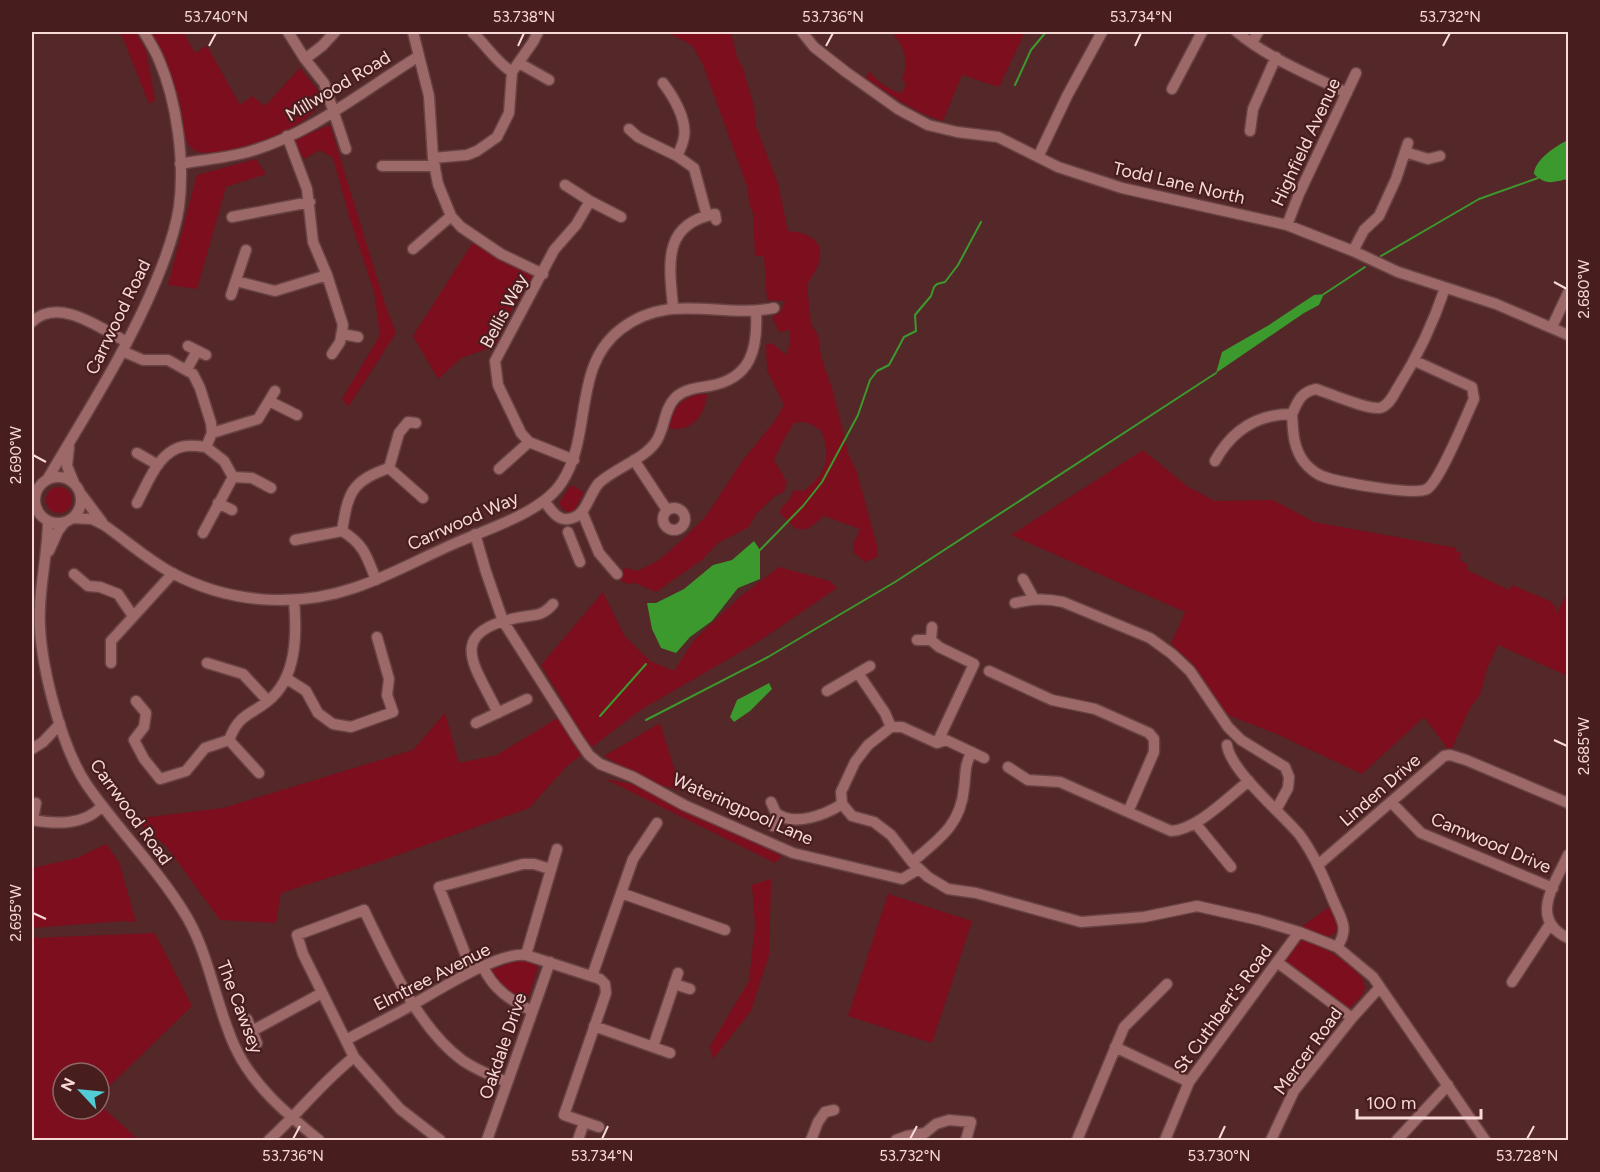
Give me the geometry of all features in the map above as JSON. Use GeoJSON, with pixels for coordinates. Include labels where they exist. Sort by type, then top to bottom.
{"type":"FeatureCollection","features":[{"type":"Feature","properties":{"kind":"street","name":"Carrwood Road"},"geometry":{"type":"LineString","coordinates":[[47,480],[125,346],[147,302],[173,235],[179,207],[180,164],[175,114],[159,60],[144,32]]}},
{"type":"Feature","properties":{"kind":"street"},"geometry":{"type":"LineString","coordinates":[[288,32],[324,84],[346,149]]}},
{"type":"Feature","properties":{"kind":"street"},"geometry":{"type":"LineString","coordinates":[[305,59],[335,32]]}},
{"type":"Feature","properties":{"kind":"street","name":"Millwood Road"},"geometry":{"type":"LineString","coordinates":[[180,164],[248,152],[287,136],[333,112],[419,56],[413,32]]}},
{"type":"Feature","properties":{"kind":"street"},"geometry":{"type":"LineString","coordinates":[[464,41],[472,32],[497,61],[512,72]]}},
{"type":"Feature","properties":{"kind":"street"},"geometry":{"type":"LineString","coordinates":[[382,166],[434,162],[467,155],[477,151],[496,137],[509,112],[512,72],[538,32]]}},
{"type":"Feature","properties":{"kind":"street","name":"Todd Lane North"},"geometry":{"type":"LineString","coordinates":[[802,32],[814,47],[909,116],[928,125],[957,132],[998,137],[1086,177],[1122,188],[1287,225],[1398,272],[1496,304],[1569,335]]}},
{"type":"Feature","properties":{"kind":"street"},"geometry":{"type":"LineString","coordinates":[[1038,157],[1067,96],[1102,32]]}},
{"type":"Feature","properties":{"kind":"street"},"geometry":{"type":"LineString","coordinates":[[1172,88],[1202,32]]}},
{"type":"Feature","properties":{"kind":"street"},"geometry":{"type":"LineString","coordinates":[[1237,32],[1252,44],[1347,93]]}},
{"type":"Feature","properties":{"kind":"street"},"geometry":{"type":"LineString","coordinates":[[1252,44],[1258,32]]}},
{"type":"Feature","properties":{"kind":"street"},"geometry":{"type":"LineString","coordinates":[[419,56],[429,96],[438,184],[451,216],[461,226],[501,254],[543,274]]}},
{"type":"Feature","properties":{"kind":"street"},"geometry":{"type":"LineString","coordinates":[[1250,132],[1253,109],[1276,57]]}},
{"type":"Feature","properties":{"kind":"street"},"geometry":{"type":"LineString","coordinates":[[519,63],[549,80]]}},
{"type":"Feature","properties":{"kind":"street","name":"Highfield Avenue"},"geometry":{"type":"LineString","coordinates":[[1287,225],[1299,194],[1356,73]]}},
{"type":"Feature","properties":{"kind":"street"},"geometry":{"type":"LineString","coordinates":[[663,83],[671,93],[685,129],[684,139],[677,156]]}},
{"type":"Feature","properties":{"kind":"street"},"geometry":{"type":"LineString","coordinates":[[629,129],[638,137],[677,156],[694,168],[712,218],[687,223],[674,243],[670,256],[673,307]]}},
{"type":"Feature","properties":{"kind":"street"},"geometry":{"type":"LineString","coordinates":[[287,136],[310,202],[313,242],[327,275],[343,325],[342,334],[332,354]]}},
{"type":"Feature","properties":{"kind":"street"},"geometry":{"type":"LineString","coordinates":[[1353,251],[1364,230],[1379,216],[1396,179],[1407,147],[1428,159],[1440,156]]}},
{"type":"Feature","properties":{"kind":"street"},"geometry":{"type":"LineString","coordinates":[[565,185],[621,217]]}},
{"type":"Feature","properties":{"kind":"street","name":"Bellis Way"},"geometry":{"type":"LineString","coordinates":[[529,442],[521,433],[498,385],[495,362],[554,250],[576,225],[590,201]]}},
{"type":"Feature","properties":{"kind":"street"},"geometry":{"type":"LineString","coordinates":[[232,217],[310,202]]}},
{"type":"Feature","properties":{"kind":"street"},"geometry":{"type":"LineString","coordinates":[[413,249],[451,216]]}},
{"type":"Feature","properties":{"kind":"street"},"geometry":{"type":"LineString","coordinates":[[231,295],[246,250]]}},
{"type":"Feature","properties":{"kind":"street"},"geometry":{"type":"LineString","coordinates":[[236,281],[275,291],[327,275]]}},
{"type":"Feature","properties":{"kind":"street"},"geometry":{"type":"LineString","coordinates":[[1415,361],[1472,387],[1474,399],[1440,469],[1428,488],[1417,492],[1347,482],[1320,476],[1305,462],[1294,443],[1292,414],[1301,396],[1316,389],[1366,406],[1380,408],[1388,404],[1415,361],[1432,325],[1445,288]]}},
{"type":"Feature","properties":{"kind":"street"},"geometry":{"type":"LineString","coordinates":[[1552,327],[1569,293]]}},
{"type":"Feature","properties":{"kind":"street","name":"Carrwood Way"},"geometry":{"type":"LineString","coordinates":[[69,520],[92,519],[172,573],[191,582],[236,596],[265,600],[294,600],[352,589],[512,519],[544,501],[561,483],[574,460],[592,367],[603,348],[621,329],[646,313],[673,307],[756,312],[774,308]]}},
{"type":"Feature","properties":{"kind":"street"},"geometry":{"type":"LineString","coordinates":[[32,322],[40,316],[59,311],[82,319],[143,360],[168,360],[187,369],[197,379],[211,423],[212,433],[206,447]]}},
{"type":"Feature","properties":{"kind":"street"},"geometry":{"type":"LineString","coordinates":[[544,501],[563,519],[570,519],[582,512],[598,484],[634,460],[657,441],[674,398],[684,391],[725,382],[740,373],[748,365],[756,343],[756,312]]}},
{"type":"Feature","properties":{"kind":"street"},"geometry":{"type":"LineString","coordinates":[[342,334],[358,337]]}},
{"type":"Feature","properties":{"kind":"street"},"geometry":{"type":"LineString","coordinates":[[187,369],[197,351]]}},
{"type":"Feature","properties":{"kind":"street"},"geometry":{"type":"LineString","coordinates":[[212,433],[258,419],[272,396],[297,415]]}},
{"type":"Feature","properties":{"kind":"street"},"geometry":{"type":"LineString","coordinates":[[1215,461],[1224,444],[1252,423],[1273,414],[1292,414]]}},
{"type":"Feature","properties":{"kind":"street"},"geometry":{"type":"LineString","coordinates":[[389,468],[399,433],[408,422],[416,423]]}},
{"type":"Feature","properties":{"kind":"street","name":"Carrwood Road"},"geometry":{"type":"LineString","coordinates":[[71,438],[67,466],[74,483]]}},
{"type":"Feature","properties":{"kind":"street"},"geometry":{"type":"LineString","coordinates":[[499,469],[529,442],[574,460]]}},
{"type":"Feature","properties":{"kind":"street"},"geometry":{"type":"LineString","coordinates":[[137,503],[167,453],[184,446],[206,447],[224,461],[233,477]]}},
{"type":"Feature","properties":{"kind":"street"},"geometry":{"type":"LineString","coordinates":[[137,453],[158,465]]}},
{"type":"Feature","properties":{"kind":"street"},"geometry":{"type":"LineString","coordinates":[[634,460],[667,510]]}},
{"type":"Feature","properties":{"kind":"street"},"geometry":{"type":"LineString","coordinates":[[389,468],[423,498]]}},
{"type":"Feature","properties":{"kind":"street"},"geometry":{"type":"LineString","coordinates":[[342,531],[345,512],[359,482],[389,468]]}},
{"type":"Feature","properties":{"kind":"street"},"geometry":{"type":"LineString","coordinates":[[62,477],[74,483],[80,493],[81,504],[69,520],[48,521],[35,509],[34,494],[47,480],[62,477]]}},
{"type":"Feature","properties":{"kind":"street"},"geometry":{"type":"LineString","coordinates":[[233,477],[252,478],[271,488]]}},
{"type":"Feature","properties":{"kind":"street"},"geometry":{"type":"LineString","coordinates":[[202,533],[233,477]]}},
{"type":"Feature","properties":{"kind":"street","name":"Carrwood Way"},"geometry":{"type":"LineString","coordinates":[[80,493],[104,525]]}},
{"type":"Feature","properties":{"kind":"street"},"geometry":{"type":"LineString","coordinates":[[218,503],[232,510]]}},
{"type":"Feature","properties":{"kind":"street"},"geometry":{"type":"LineString","coordinates":[[582,512],[599,553],[617,574]]}},
{"type":"Feature","properties":{"kind":"street","name":"Carrwood Road"},"geometry":{"type":"LineString","coordinates":[[44,566],[51,545],[69,520]]}},
{"type":"Feature","properties":{"kind":"street","name":"Carrwood Road"},"geometry":{"type":"LineString","coordinates":[[48,521],[40,609],[44,654],[65,741],[86,782],[102,806],[175,898]]}},
{"type":"Feature","properties":{"kind":"street"},"geometry":{"type":"LineString","coordinates":[[295,540],[342,531],[354,537],[364,549],[376,580]]}},
{"type":"Feature","properties":{"kind":"street"},"geometry":{"type":"LineString","coordinates":[[568,532],[580,562]]}},
{"type":"Feature","properties":{"kind":"street","name":"Wateringpool Lane"},"geometry":{"type":"LineString","coordinates":[[475,534],[503,621],[589,755],[600,764],[633,777],[684,805],[793,853],[902,879],[910,876],[915,866]]}},
{"type":"Feature","properties":{"kind":"street"},"geometry":{"type":"LineString","coordinates":[[574,546],[593,538]]}},
{"type":"Feature","properties":{"kind":"street"},"geometry":{"type":"LineString","coordinates":[[111,663],[111,641],[172,573]]}},
{"type":"Feature","properties":{"kind":"street"},"geometry":{"type":"LineString","coordinates":[[74,574],[88,586],[100,586],[118,594],[133,616]]}},
{"type":"Feature","properties":{"kind":"street"},"geometry":{"type":"LineString","coordinates":[[1023,579],[1034,599]]}},
{"type":"Feature","properties":{"kind":"street"},"geometry":{"type":"LineString","coordinates":[[1015,603],[1048,599],[1084,610],[1150,638],[1172,654],[1190,671],[1228,727],[1241,740],[1285,766],[1289,777],[1288,788],[1276,810]]}},
{"type":"Feature","properties":{"kind":"street"},"geometry":{"type":"LineString","coordinates":[[160,779],[186,771],[205,748],[229,740],[238,721],[268,701],[279,689],[286,678],[295,638],[294,600]]}},
{"type":"Feature","properties":{"kind":"street"},"geometry":{"type":"LineString","coordinates":[[498,713],[471,656],[471,644],[479,632],[503,621],[542,615],[553,604]]}},
{"type":"Feature","properties":{"kind":"street"},"geometry":{"type":"LineString","coordinates":[[931,640],[932,627]]}},
{"type":"Feature","properties":{"kind":"street"},"geometry":{"type":"LineString","coordinates":[[377,637],[389,679],[387,695],[393,712]]}},
{"type":"Feature","properties":{"kind":"street"},"geometry":{"type":"LineString","coordinates":[[916,640],[931,640],[939,647],[974,664],[937,743]]}},
{"type":"Feature","properties":{"kind":"street"},"geometry":{"type":"LineString","coordinates":[[207,663],[243,674],[268,701]]}},
{"type":"Feature","properties":{"kind":"street"},"geometry":{"type":"LineString","coordinates":[[827,691],[870,666]]}},
{"type":"Feature","properties":{"kind":"street"},"geometry":{"type":"LineString","coordinates":[[989,671],[1052,700],[1095,709],[1149,733],[1155,739],[1154,752],[1128,812]]}},
{"type":"Feature","properties":{"kind":"street"},"geometry":{"type":"LineString","coordinates":[[858,673],[885,713],[891,727]]}},
{"type":"Feature","properties":{"kind":"street"},"geometry":{"type":"LineString","coordinates":[[286,678],[306,691],[318,713],[333,724],[351,727],[406,708]]}},
{"type":"Feature","properties":{"kind":"street"},"geometry":{"type":"LineString","coordinates":[[476,723],[527,699]]}},
{"type":"Feature","properties":{"kind":"street"},"geometry":{"type":"LineString","coordinates":[[136,700],[146,713],[144,727],[134,740],[144,759],[160,779]]}},
{"type":"Feature","properties":{"kind":"street"},"geometry":{"type":"LineString","coordinates":[[32,749],[43,742],[60,724]]}},
{"type":"Feature","properties":{"kind":"street"},"geometry":{"type":"LineString","coordinates":[[984,758],[946,740],[937,743],[902,727],[891,727],[868,745],[855,762],[841,792],[842,804],[852,816],[874,822],[891,835],[915,866],[948,889],[976,893],[1081,922],[1144,917],[1197,906],[1259,920],[1337,947],[1373,977],[1485,1140]]}},
{"type":"Feature","properties":{"kind":"street"},"geometry":{"type":"LineString","coordinates":[[229,740],[260,773]]}},
{"type":"Feature","properties":{"kind":"street"},"geometry":{"type":"LineString","coordinates":[[1227,745],[1228,753],[1249,781],[1300,836],[1318,865],[1345,926],[1342,939],[1337,947]]}},
{"type":"Feature","properties":{"kind":"street"},"geometry":{"type":"LineString","coordinates":[[915,866],[953,824],[961,810],[965,787],[964,771],[966,761],[972,752]]}},
{"type":"Feature","properties":{"kind":"street","name":"Linden Drive"},"geometry":{"type":"LineString","coordinates":[[1318,865],[1444,756],[1450,755],[1466,760],[1569,803]]}},
{"type":"Feature","properties":{"kind":"street"},"geometry":{"type":"LineString","coordinates":[[1008,767],[1028,780],[1060,782],[1171,831],[1180,831],[1195,823],[1249,781]]}},
{"type":"Feature","properties":{"kind":"street"},"geometry":{"type":"LineString","coordinates":[[157,791],[160,779]]}},
{"type":"Feature","properties":{"kind":"street"},"geometry":{"type":"LineString","coordinates":[[771,802],[779,815],[802,819],[833,810],[842,804]]}},
{"type":"Feature","properties":{"kind":"street"},"geometry":{"type":"LineString","coordinates":[[36,803],[32,820],[42,823],[68,823],[88,817],[102,806]]}},
{"type":"Feature","properties":{"kind":"street","name":"Camwood Drive"},"geometry":{"type":"LineString","coordinates":[[1392,803],[1421,833],[1553,888]]}},
{"type":"Feature","properties":{"kind":"street"},"geometry":{"type":"LineString","coordinates":[[773,826],[779,815]]}},
{"type":"Feature","properties":{"kind":"street"},"geometry":{"type":"LineString","coordinates":[[599,1127],[564,1115],[606,987],[600,979],[592,976],[636,853],[657,823]]}},
{"type":"Feature","properties":{"kind":"street"},"geometry":{"type":"LineString","coordinates":[[1195,823],[1231,867]]}},
{"type":"Feature","properties":{"kind":"street"},"geometry":{"type":"LineString","coordinates":[[526,955],[556,849]]}},
{"type":"Feature","properties":{"kind":"street"},"geometry":{"type":"LineString","coordinates":[[1569,855],[1547,904],[1550,924],[1559,933],[1569,938]]}},
{"type":"Feature","properties":{"kind":"street"},"geometry":{"type":"LineString","coordinates":[[532,1011],[512,1002],[477,969],[439,887],[523,864],[534,864],[550,870]]}},
{"type":"Feature","properties":{"kind":"street"},"geometry":{"type":"LineString","coordinates":[[621,893],[724,930]]}},
{"type":"Feature","properties":{"kind":"street","name":"The Cawsey"},"geometry":{"type":"LineString","coordinates":[[175,898],[189,920],[234,1046],[246,1068],[263,1090],[319,1140]]}},
{"type":"Feature","properties":{"kind":"street"},"geometry":{"type":"LineString","coordinates":[[440,1140],[400,1109],[354,1057],[303,954],[297,935],[364,910],[393,970],[438,1037],[452,1052],[476,1069],[507,1082]]}},
{"type":"Feature","properties":{"kind":"street"},"geometry":{"type":"LineString","coordinates":[[1512,982],[1550,924]]}},
{"type":"Feature","properties":{"kind":"street","name":"St Cuthbert's Road"},"geometry":{"type":"LineString","coordinates":[[1165,1140],[1189,1082],[1299,932]]}},
{"type":"Feature","properties":{"kind":"street","name":"Elmtree Avenue"},"geometry":{"type":"LineString","coordinates":[[346,1040],[414,1004],[444,985],[516,954],[526,955],[592,976]]}},
{"type":"Feature","properties":{"kind":"street","name":"Oakdale Drive"},"geometry":{"type":"LineString","coordinates":[[487,1140],[550,962]]}},
{"type":"Feature","properties":{"kind":"street"},"geometry":{"type":"LineString","coordinates":[[1277,963],[1352,1018]]}},
{"type":"Feature","properties":{"kind":"street"},"geometry":{"type":"LineString","coordinates":[[653,1047],[676,979],[690,989]]}},
{"type":"Feature","properties":{"kind":"street"},"geometry":{"type":"LineString","coordinates":[[1077,1140],[1124,1027],[1167,984]]}},
{"type":"Feature","properties":{"kind":"street","name":"Mercer Road"},"geometry":{"type":"LineString","coordinates":[[1271,1140],[1294,1091],[1352,1018],[1380,987]]}},
{"type":"Feature","properties":{"kind":"street"},"geometry":{"type":"LineString","coordinates":[[252,1031],[322,993]]}},
{"type":"Feature","properties":{"kind":"street"},"geometry":{"type":"LineString","coordinates":[[247,1019],[257,1043]]}},
{"type":"Feature","properties":{"kind":"street"},"geometry":{"type":"LineString","coordinates":[[594,1026],[670,1053]]}},
{"type":"Feature","properties":{"kind":"street"},"geometry":{"type":"LineString","coordinates":[[1115,1047],[1189,1082]]}},
{"type":"Feature","properties":{"kind":"street"},"geometry":{"type":"LineString","coordinates":[[269,1140],[293,1118],[326,1081],[354,1057]]}},
{"type":"Feature","properties":{"kind":"street"},"geometry":{"type":"LineString","coordinates":[[1397,1140],[1448,1085]]}},
{"type":"Feature","properties":{"kind":"street"},"geometry":{"type":"LineString","coordinates":[[811,1140],[825,1112],[834,1110]]}},
{"type":"Feature","properties":{"kind":"street"},"geometry":{"type":"LineString","coordinates":[[896,1140],[925,1133],[936,1124],[949,1120],[971,1122],[966,1140]]}},
{"type":"Feature","properties":{"kind":"street"},"geometry":{"type":"LineString","coordinates":[[578,1140],[584,1122]]}},
{"type":"Feature","properties":{"kind":"shaded area"},"geometry":{"type":"Polygon","coordinates":[[[118,32],[135,32],[146,50],[155,100],[149,104],[123,38],[118,32]]]}},
{"type":"Feature","properties":{"kind":"shaded area"},"geometry":{"type":"Polygon","coordinates":[[[149,32],[183,32],[195,53],[207,46],[240,105],[252,96],[265,106],[300,68],[320,93],[319,105],[308,117],[270,138],[225,151],[206,153],[194,150],[185,137],[181,108],[171,78],[149,32]]]}},
{"type":"Feature","properties":{"kind":"shaded area"},"geometry":{"type":"Polygon","coordinates":[[[667,32],[731,32],[754,106],[756,126],[778,184],[788,231],[810,237],[820,248],[818,264],[807,284],[811,324],[818,335],[821,356],[833,391],[849,456],[862,491],[877,545],[878,557],[865,562],[853,552],[853,545],[860,529],[824,516],[808,529],[796,529],[780,513],[794,490],[804,491],[817,478],[825,464],[826,449],[821,430],[806,422],[794,423],[774,460],[787,482],[784,492],[775,496],[756,514],[749,527],[718,543],[702,560],[656,592],[635,583],[628,584],[621,581],[620,572],[626,568],[638,571],[659,560],[707,515],[742,461],[774,422],[784,405],[767,370],[766,345],[771,343],[787,355],[790,341],[789,330],[779,332],[772,317],[780,313],[785,301],[767,300],[764,256],[755,256],[753,213],[749,204],[748,189],[703,65],[693,46],[667,32]]]}},
{"type":"Feature","properties":{"kind":"shaded area"},"geometry":{"type":"Polygon","coordinates":[[[896,32],[1025,32],[999,87],[962,75],[943,121],[912,108],[866,78],[870,71],[891,89],[899,93],[904,90],[906,83],[902,80],[905,57],[894,35],[896,32]]]}},
{"type":"Feature","properties":{"kind":"shaded area"},"geometry":{"type":"Polygon","coordinates":[[[330,125],[396,333],[348,407],[342,399],[380,335],[374,292],[333,158],[320,150],[304,159],[293,140],[330,125]]]}},
{"type":"Feature","properties":{"kind":"shaded area"},"geometry":{"type":"Polygon","coordinates":[[[1568,140],[1568,179],[1546,182],[1534,174],[1542,158],[1568,140]]]}},
{"type":"Feature","properties":{"kind":"shaded area"},"geometry":{"type":"Polygon","coordinates":[[[256,159],[266,174],[226,187],[197,289],[168,285],[197,175],[256,159]]]}},
{"type":"Feature","properties":{"kind":"shaded area"},"geometry":{"type":"Polygon","coordinates":[[[475,239],[534,274],[504,323],[495,346],[461,358],[438,379],[413,336],[475,239]]]}},
{"type":"Feature","properties":{"kind":"shaded area"},"geometry":{"type":"Polygon","coordinates":[[[1324,294],[1319,305],[1216,373],[1222,352],[1269,325],[1314,295],[1324,294]]]}},
{"type":"Feature","properties":{"kind":"shaded area"},"geometry":{"type":"Polygon","coordinates":[[[707,394],[706,402],[696,421],[684,428],[668,428],[678,405],[688,398],[707,394]]]}},
{"type":"Feature","properties":{"kind":"shaded area"},"geometry":{"type":"Polygon","coordinates":[[[1143,450],[1188,487],[1215,501],[1273,500],[1314,522],[1457,548],[1455,551],[1462,553],[1459,560],[1468,564],[1467,570],[1509,590],[1512,585],[1550,601],[1557,608],[1555,611],[1557,613],[1568,590],[1568,676],[1498,645],[1487,669],[1480,695],[1471,706],[1451,750],[1447,748],[1424,717],[1362,774],[1279,735],[1228,715],[1191,662],[1171,644],[1185,612],[1011,535],[1143,450]]]}},
{"type":"Feature","properties":{"kind":"shaded area"},"geometry":{"type":"Polygon","coordinates":[[[571,485],[584,492],[574,511],[569,513],[559,503],[571,485]]]}},
{"type":"Feature","properties":{"kind":"shaded area"},"geometry":{"type":"Polygon","coordinates":[[[59,487],[68,491],[72,500],[68,509],[59,513],[50,509],[46,500],[50,491],[59,487]]]}},
{"type":"Feature","properties":{"kind":"shaded area"},"geometry":{"type":"Polygon","coordinates":[[[754,541],[760,550],[760,579],[738,588],[712,621],[690,637],[676,653],[661,648],[652,629],[647,603],[656,603],[684,589],[713,565],[732,560],[754,541]]]}},
{"type":"Feature","properties":{"kind":"shaded area"},"geometry":{"type":"Polygon","coordinates":[[[779,567],[830,581],[837,588],[756,643],[642,709],[567,766],[529,808],[381,861],[281,893],[276,923],[220,920],[167,847],[133,819],[223,808],[413,750],[445,713],[459,763],[497,755],[569,711],[541,665],[603,592],[624,635],[650,661],[674,671],[694,640],[741,596],[779,567]]]}},
{"type":"Feature","properties":{"kind":"shaded area"},"geometry":{"type":"Polygon","coordinates":[[[769,683],[772,689],[750,711],[734,722],[730,717],[737,700],[769,683]]]}},
{"type":"Feature","properties":{"kind":"shaded area"},"geometry":{"type":"Polygon","coordinates":[[[660,723],[681,790],[652,783],[604,756],[660,723]]]}},
{"type":"Feature","properties":{"kind":"shaded area"},"geometry":{"type":"Polygon","coordinates":[[[605,779],[632,784],[782,856],[775,863],[605,779]]]}},
{"type":"Feature","properties":{"kind":"shaded area"},"geometry":{"type":"Polygon","coordinates":[[[106,844],[119,862],[136,922],[32,928],[32,868],[77,858],[106,844]]]}},
{"type":"Feature","properties":{"kind":"shaded area"},"geometry":{"type":"Polygon","coordinates":[[[771,879],[769,955],[751,1011],[713,1059],[710,1046],[749,981],[755,926],[752,885],[771,879]]]}},
{"type":"Feature","properties":{"kind":"shaded area"},"geometry":{"type":"Polygon","coordinates":[[[888,894],[972,921],[932,1043],[848,1016],[888,894]]]}},
{"type":"Feature","properties":{"kind":"shaded area"},"geometry":{"type":"Polygon","coordinates":[[[1332,905],[1339,923],[1335,933],[1326,938],[1300,928],[1332,905]]]}},
{"type":"Feature","properties":{"kind":"shaded area"},"geometry":{"type":"Polygon","coordinates":[[[155,933],[192,1006],[111,1084],[111,1061],[51,1061],[51,1121],[111,1121],[111,1115],[139,1140],[32,1140],[32,938],[155,933]]]}},
{"type":"Feature","properties":{"kind":"shaded area"},"geometry":{"type":"Polygon","coordinates":[[[1301,936],[1339,958],[1358,973],[1365,988],[1348,1010],[1283,961],[1301,936]]]}},
{"type":"Feature","properties":{"kind":"shaded area"},"geometry":{"type":"Polygon","coordinates":[[[521,959],[536,963],[538,967],[526,1004],[510,996],[488,971],[521,959]]]}},
{"type":"Feature","properties":{"kind":"waterway"},"geometry":{"type":"LineString","coordinates":[[1015,85],[1031,50],[1046,32]]}},
{"type":"Feature","properties":{"kind":"waterway"},"geometry":{"type":"LineString","coordinates":[[1381,256],[1479,199],[1538,178]]}},
{"type":"Feature","properties":{"kind":"waterway"},"geometry":{"type":"LineString","coordinates":[[760,550],[803,506],[822,482],[858,415],[870,380],[877,371],[889,365],[904,337],[916,331],[915,315],[931,296],[934,287],[945,282],[958,265],[981,222]]}},
{"type":"Feature","properties":{"kind":"waterway"},"geometry":{"type":"LineString","coordinates":[[1324,294],[1365,267]]}},
{"type":"Feature","properties":{"kind":"waterway"},"geometry":{"type":"LineString","coordinates":[[646,720],[768,657],[895,582],[1216,373]]}},
{"type":"Feature","properties":{"kind":"waterway"},"geometry":{"type":"LineString","coordinates":[[600,716],[646,664]]}}]}
